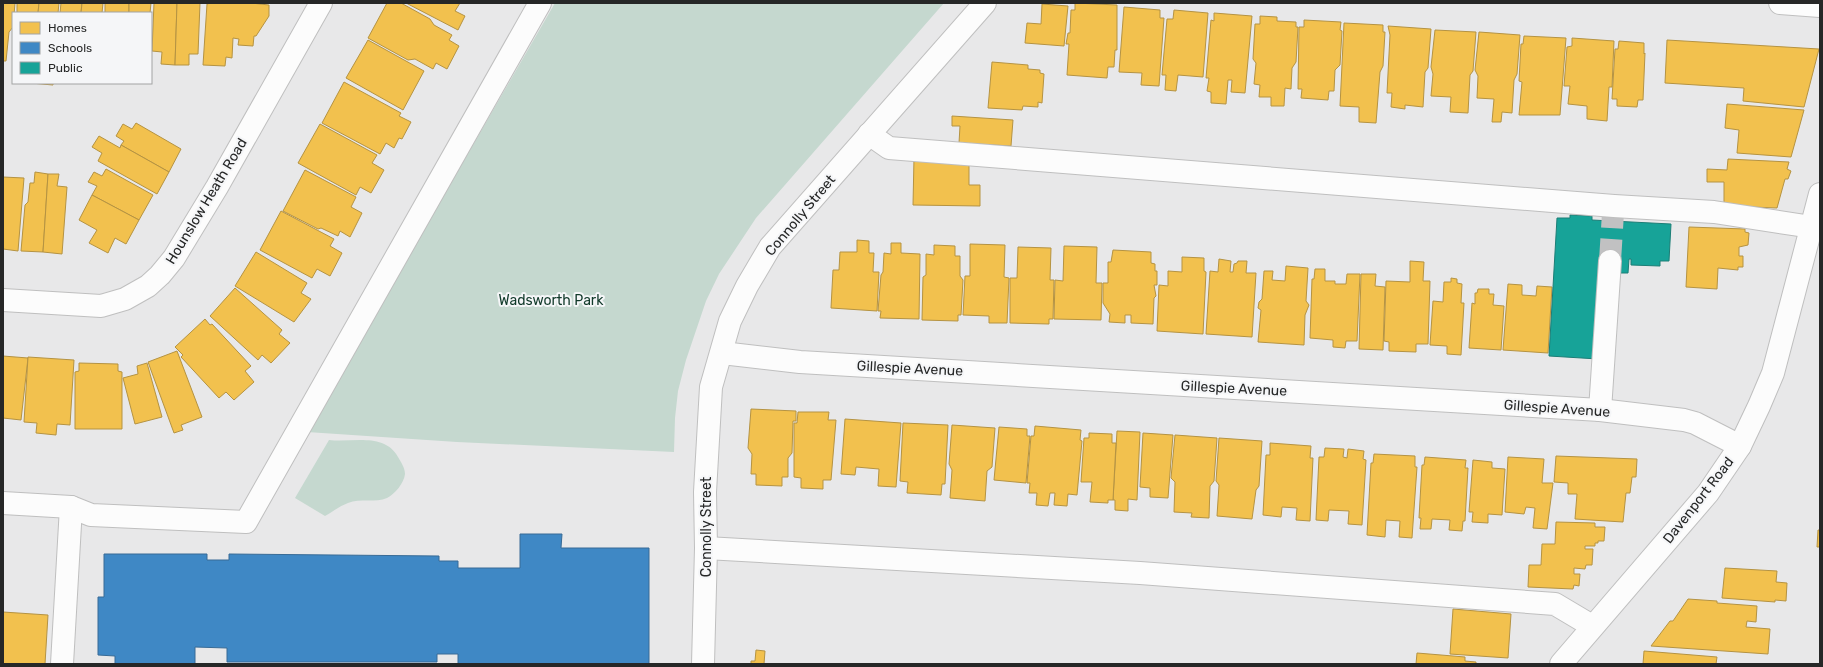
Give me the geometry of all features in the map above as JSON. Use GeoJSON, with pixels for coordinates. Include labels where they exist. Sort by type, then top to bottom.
{"type":"FeatureCollection","features":[{"type":"Feature","properties":{"kind":"street","name":"Hounslow Heath Road"},"geometry":{"type":"LineString","coordinates":[[3,300],[100,306],[125,299],[148,286],[160,275],[174,258],[217,187],[321,3]]}},
{"type":"Feature","properties":{"kind":"street"},"geometry":{"type":"LineString","coordinates":[[3,503],[71,507],[91,515],[246,522],[540,3]]}},
{"type":"Feature","properties":{"kind":"street","name":"Connolly Street"},"geometry":{"type":"LineString","coordinates":[[703,664],[706,548],[705,492],[711,387],[730,321],[747,286],[770,247],[984,3]]}},
{"type":"Feature","properties":{"kind":"street"},"geometry":{"type":"LineString","coordinates":[[1780,3],[1820,6]]}},
{"type":"Feature","properties":{"kind":"street"},"geometry":{"type":"LineString","coordinates":[[869,134],[889,148],[1614,209],[1714,212],[1812,227]]}},
{"type":"Feature","properties":{"kind":"street","name":"Davenport Road"},"geometry":{"type":"LineString","coordinates":[[1561,664],[1592,626],[1708,493],[1740,446],[1773,373],[1820,194]]}},
{"type":"Feature","properties":{"kind":"street"},"geometry":{"type":"LineString","coordinates":[[1600,410],[1610,261]]}},
{"type":"Feature","properties":{"kind":"street","name":"Gillespie Avenue"},"geometry":{"type":"LineString","coordinates":[[722,352],[800,362],[1600,410],[1684,420],[1695,423],[1740,446]]}},
{"type":"Feature","properties":{"kind":"street"},"geometry":{"type":"LineString","coordinates":[[62,664],[71,507]]}},
{"type":"Feature","properties":{"kind":"street"},"geometry":{"type":"LineString","coordinates":[[706,548],[1148,574],[1555,604],[1592,626]]}},
{"type":"Feature","properties":{"kind":"green space","name":"Wadsworth Park"},"geometry":{"type":"Polygon","coordinates":[[[555,3],[944,3],[756,218],[719,274],[706,301],[686,360],[678,391],[675,418],[674,452],[457,442],[307,432],[555,3]]]}},
{"type":"Feature","properties":{"kind":"green space"},"geometry":{"type":"Polygon","coordinates":[[[329,440],[367,440],[385,444],[392,449],[404,467],[405,474],[399,488],[387,498],[348,503],[325,516],[295,498],[329,440]]]}},
{"type":"Feature","properties":{"kind":"building: Homes"},"geometry":{"type":"Polygon","coordinates":[[[3,3],[15,3],[14,12],[12,12],[12,28],[9,32],[6,61],[3,61],[3,3]]]}},
{"type":"Feature","properties":{"kind":"building: Homes"},"geometry":{"type":"Polygon","coordinates":[[[17,3],[39,3],[38,12],[17,12],[17,3]]]}},
{"type":"Feature","properties":{"kind":"building: Homes"},"geometry":{"type":"Polygon","coordinates":[[[39,3],[59,3],[58,12],[38,12],[39,3]]]}},
{"type":"Feature","properties":{"kind":"building: Homes"},"geometry":{"type":"Polygon","coordinates":[[[61,3],[82,3],[81,12],[60,12],[61,3]]]}},
{"type":"Feature","properties":{"kind":"building: Homes"},"geometry":{"type":"Polygon","coordinates":[[[82,3],[103,3],[102,12],[81,12],[82,3]]]}},
{"type":"Feature","properties":{"kind":"building: Homes"},"geometry":{"type":"Polygon","coordinates":[[[105,3],[129,3],[129,12],[105,12],[105,3]]]}},
{"type":"Feature","properties":{"kind":"building: Homes"},"geometry":{"type":"Polygon","coordinates":[[[129,3],[151,3],[150,12],[129,12],[129,3]]]}},
{"type":"Feature","properties":{"kind":"building: Homes"},"geometry":{"type":"Polygon","coordinates":[[[154,3],[177,3],[175,65],[161,64],[162,52],[152,51],[154,3]]]}},
{"type":"Feature","properties":{"kind":"building: Homes"},"geometry":{"type":"Polygon","coordinates":[[[177,3],[200,3],[198,54],[189,54],[189,65],[175,65],[177,3]]]}},
{"type":"Feature","properties":{"kind":"building: Homes"},"geometry":{"type":"Polygon","coordinates":[[[251,3],[269,5],[269,16],[256,36],[254,36],[253,46],[238,45],[239,39],[233,38],[232,58],[226,57],[225,66],[203,65],[207,4],[251,3]]]}},
{"type":"Feature","properties":{"kind":"building: Homes"},"geometry":{"type":"Polygon","coordinates":[[[387,3],[401,3],[430,19],[434,25],[452,35],[449,40],[459,46],[447,69],[436,63],[433,69],[415,59],[408,60],[368,38],[387,3]]]}},
{"type":"Feature","properties":{"kind":"building: Homes"},"geometry":{"type":"Polygon","coordinates":[[[406,3],[460,3],[455,11],[465,16],[458,30],[406,3]]]}},
{"type":"Feature","properties":{"kind":"building: Homes"},"geometry":{"type":"Polygon","coordinates":[[[1075,3],[1117,5],[1117,50],[1115,50],[1114,67],[1108,67],[1107,78],[1067,75],[1069,44],[1066,44],[1068,33],[1070,33],[1071,10],[1075,10],[1075,3]]]}},
{"type":"Feature","properties":{"kind":"building: Homes"},"geometry":{"type":"Polygon","coordinates":[[[1042,4],[1068,6],[1064,46],[1025,43],[1027,23],[1041,24],[1042,4]]]}},
{"type":"Feature","properties":{"kind":"building: Homes"},"geometry":{"type":"Polygon","coordinates":[[[1124,7],[1160,10],[1160,18],[1164,18],[1159,86],[1141,85],[1142,73],[1119,72],[1124,7]]]}},
{"type":"Feature","properties":{"kind":"building: Homes"},"geometry":{"type":"Polygon","coordinates":[[[1174,10],[1208,13],[1203,77],[1178,75],[1176,91],[1165,90],[1166,75],[1162,75],[1167,19],[1173,19],[1174,10]]]}},
{"type":"Feature","properties":{"kind":"building: Homes"},"geometry":{"type":"Polygon","coordinates":[[[1214,13],[1252,16],[1245,93],[1231,92],[1232,80],[1228,80],[1226,104],[1211,103],[1211,92],[1207,91],[1209,78],[1206,78],[1211,20],[1214,21],[1214,13]]]}},
{"type":"Feature","properties":{"kind":"building: Homes"},"geometry":{"type":"Polygon","coordinates":[[[1260,16],[1277,17],[1277,21],[1296,22],[1296,27],[1298,27],[1296,62],[1292,68],[1291,89],[1285,88],[1284,106],[1271,106],[1271,97],[1259,97],[1260,85],[1254,84],[1256,63],[1253,59],[1255,24],[1260,24],[1260,16]]]}},
{"type":"Feature","properties":{"kind":"building: Homes"},"geometry":{"type":"Polygon","coordinates":[[[1304,20],[1341,22],[1340,30],[1342,31],[1340,65],[1335,70],[1334,91],[1329,91],[1328,100],[1301,98],[1302,89],[1298,89],[1299,27],[1304,27],[1304,20]]]}},
{"type":"Feature","properties":{"kind":"building: Homes"},"geometry":{"type":"Polygon","coordinates":[[[1344,23],[1383,25],[1383,32],[1385,32],[1383,66],[1380,72],[1376,123],[1359,122],[1359,107],[1340,106],[1344,23]]]}},
{"type":"Feature","properties":{"kind":"building: Homes"},"geometry":{"type":"Polygon","coordinates":[[[1388,26],[1431,29],[1428,68],[1425,72],[1423,107],[1405,105],[1405,109],[1391,107],[1392,93],[1387,93],[1390,35],[1388,26]]]}},
{"type":"Feature","properties":{"kind":"building: Homes"},"geometry":{"type":"Polygon","coordinates":[[[1435,30],[1476,32],[1473,71],[1470,75],[1468,113],[1450,112],[1451,97],[1431,96],[1433,74],[1431,67],[1435,30]]]}},
{"type":"Feature","properties":{"kind":"building: Homes"},"geometry":{"type":"Polygon","coordinates":[[[1479,32],[1520,35],[1517,74],[1514,80],[1512,113],[1502,112],[1501,122],[1492,122],[1494,99],[1477,98],[1478,76],[1475,70],[1479,32]]]}},
{"type":"Feature","properties":{"kind":"building: Homes"},"geometry":{"type":"Polygon","coordinates":[[[1524,36],[1566,38],[1560,115],[1519,115],[1522,82],[1519,81],[1521,44],[1523,44],[1524,36]]]}},
{"type":"Feature","properties":{"kind":"building: Homes"},"geometry":{"type":"Polygon","coordinates":[[[1572,38],[1614,41],[1612,87],[1609,87],[1607,121],[1587,119],[1587,106],[1568,104],[1570,86],[1564,86],[1567,47],[1572,46],[1572,38]]]}},
{"type":"Feature","properties":{"kind":"building: Homes"},"geometry":{"type":"Polygon","coordinates":[[[368,40],[424,71],[403,110],[346,78],[368,40]]]}},
{"type":"Feature","properties":{"kind":"building: Homes"},"geometry":{"type":"Polygon","coordinates":[[[1667,40],[1819,49],[1804,107],[1743,101],[1744,88],[1665,83],[1667,40]]]}},
{"type":"Feature","properties":{"kind":"building: Homes"},"geometry":{"type":"Polygon","coordinates":[[[1619,41],[1644,43],[1643,100],[1638,100],[1637,107],[1617,106],[1617,99],[1612,99],[1615,49],[1618,49],[1619,41]]]}},
{"type":"Feature","properties":{"kind":"building: Homes"},"geometry":{"type":"Polygon","coordinates":[[[992,62],[1028,65],[1028,69],[1040,70],[1040,73],[1044,74],[1042,103],[1038,102],[1038,107],[1023,106],[1022,110],[988,108],[992,62]]]}},
{"type":"Feature","properties":{"kind":"building: Homes"},"geometry":{"type":"Polygon","coordinates":[[[344,82],[401,113],[399,116],[411,122],[402,139],[399,138],[394,148],[386,143],[380,154],[322,123],[344,82]]]}},
{"type":"Feature","properties":{"kind":"building: Homes"},"geometry":{"type":"Polygon","coordinates":[[[1727,104],[1804,110],[1791,157],[1737,153],[1739,130],[1725,128],[1727,104]]]}},
{"type":"Feature","properties":{"kind":"building: Homes"},"geometry":{"type":"Polygon","coordinates":[[[952,116],[1013,120],[1011,146],[959,143],[960,126],[952,126],[952,116]]]}},
{"type":"Feature","properties":{"kind":"building: Homes"},"geometry":{"type":"Polygon","coordinates":[[[136,123],[181,149],[169,172],[121,145],[124,141],[116,136],[123,124],[132,129],[136,123]]]}},
{"type":"Feature","properties":{"kind":"building: Homes"},"geometry":{"type":"Polygon","coordinates":[[[320,124],[377,155],[372,163],[384,170],[371,193],[360,187],[356,195],[298,163],[320,124]]]}},
{"type":"Feature","properties":{"kind":"building: Homes"},"geometry":{"type":"Polygon","coordinates":[[[99,136],[120,148],[121,145],[169,172],[157,194],[98,161],[102,153],[92,147],[99,136]]]}},
{"type":"Feature","properties":{"kind":"building: Homes"},"geometry":{"type":"Polygon","coordinates":[[[914,158],[969,160],[969,185],[980,185],[980,206],[913,205],[914,158]]]}},
{"type":"Feature","properties":{"kind":"building: Homes"},"geometry":{"type":"Polygon","coordinates":[[[1728,159],[1789,162],[1787,169],[1791,171],[1788,179],[1785,179],[1777,208],[1724,206],[1724,182],[1707,182],[1707,169],[1727,170],[1728,159]]]}},
{"type":"Feature","properties":{"kind":"building: Homes"},"geometry":{"type":"Polygon","coordinates":[[[106,169],[153,195],[139,220],[92,195],[97,186],[88,182],[94,172],[102,176],[106,169]]]}},
{"type":"Feature","properties":{"kind":"building: Homes"},"geometry":{"type":"Polygon","coordinates":[[[305,170],[356,197],[351,207],[362,213],[350,237],[340,231],[338,236],[321,228],[318,229],[283,211],[305,170]]]}},
{"type":"Feature","properties":{"kind":"building: Homes"},"geometry":{"type":"Polygon","coordinates":[[[35,172],[48,174],[43,252],[21,251],[25,205],[28,202],[30,183],[34,183],[35,172]]]}},
{"type":"Feature","properties":{"kind":"building: Homes"},"geometry":{"type":"Polygon","coordinates":[[[48,174],[59,174],[57,186],[67,187],[62,254],[43,252],[48,174]]]}},
{"type":"Feature","properties":{"kind":"building: Homes"},"geometry":{"type":"Polygon","coordinates":[[[3,177],[24,178],[18,251],[3,249],[3,177]]]}},
{"type":"Feature","properties":{"kind":"building: Homes"},"geometry":{"type":"Polygon","coordinates":[[[92,195],[139,220],[126,244],[115,238],[108,253],[89,243],[97,230],[79,220],[92,195]]]}},
{"type":"Feature","properties":{"kind":"building: Homes"},"geometry":{"type":"Polygon","coordinates":[[[281,211],[334,239],[330,246],[342,253],[330,276],[317,269],[312,278],[260,250],[281,211]]]}},
{"type":"Feature","properties":{"kind":"building: Homes"},"geometry":{"type":"Polygon","coordinates":[[[1689,227],[1745,229],[1745,232],[1749,233],[1748,245],[1739,247],[1739,256],[1743,256],[1743,267],[1738,267],[1738,270],[1718,268],[1717,289],[1686,287],[1689,227]]]}},
{"type":"Feature","properties":{"kind":"building: Homes"},"geometry":{"type":"Polygon","coordinates":[[[857,240],[869,241],[869,253],[874,253],[873,272],[879,272],[877,311],[831,308],[833,270],[839,270],[840,252],[857,252],[857,240]]]}},
{"type":"Feature","properties":{"kind":"building: Homes"},"geometry":{"type":"Polygon","coordinates":[[[891,243],[901,243],[901,253],[920,254],[919,319],[880,318],[881,311],[878,311],[884,253],[891,254],[891,243]]]}},
{"type":"Feature","properties":{"kind":"building: Homes"},"geometry":{"type":"Polygon","coordinates":[[[970,244],[1005,245],[1004,277],[1009,278],[1007,323],[989,323],[989,316],[963,315],[965,276],[970,276],[970,244]]]}},
{"type":"Feature","properties":{"kind":"building: Homes"},"geometry":{"type":"Polygon","coordinates":[[[934,245],[955,246],[955,256],[960,256],[960,276],[963,280],[961,315],[958,315],[958,321],[922,320],[923,277],[926,275],[926,254],[934,255],[934,245]]]}},
{"type":"Feature","properties":{"kind":"building: Homes"},"geometry":{"type":"Polygon","coordinates":[[[1064,246],[1097,247],[1096,283],[1102,283],[1101,320],[1054,319],[1055,280],[1063,281],[1064,246]]]}},
{"type":"Feature","properties":{"kind":"building: Homes"},"geometry":{"type":"Polygon","coordinates":[[[1018,247],[1051,248],[1050,280],[1054,280],[1053,319],[1049,319],[1049,324],[1010,323],[1010,278],[1017,278],[1018,247]]]}},
{"type":"Feature","properties":{"kind":"building: Homes"},"geometry":{"type":"Polygon","coordinates":[[[1113,250],[1151,252],[1151,263],[1155,264],[1155,271],[1157,271],[1157,285],[1154,285],[1156,296],[1154,298],[1153,324],[1131,323],[1131,315],[1125,315],[1125,323],[1109,322],[1110,314],[1103,303],[1103,283],[1108,283],[1108,262],[1111,262],[1113,250]]]}},
{"type":"Feature","properties":{"kind":"building: Homes"},"geometry":{"type":"Polygon","coordinates":[[[256,252],[307,283],[301,293],[311,299],[294,322],[235,286],[256,252]]]}},
{"type":"Feature","properties":{"kind":"building: Homes"},"geometry":{"type":"Polygon","coordinates":[[[1182,257],[1204,258],[1204,271],[1206,272],[1203,334],[1157,331],[1159,285],[1168,286],[1168,271],[1182,272],[1182,257]]]}},
{"type":"Feature","properties":{"kind":"building: Homes"},"geometry":{"type":"Polygon","coordinates":[[[1219,259],[1231,261],[1230,272],[1233,272],[1234,264],[1238,261],[1247,261],[1246,273],[1256,273],[1252,337],[1206,334],[1210,271],[1218,272],[1219,259]]]}},
{"type":"Feature","properties":{"kind":"building: Homes"},"geometry":{"type":"Polygon","coordinates":[[[1410,261],[1424,262],[1423,281],[1430,281],[1428,344],[1416,344],[1416,352],[1389,351],[1389,342],[1384,341],[1386,281],[1410,282],[1410,261]]]}},
{"type":"Feature","properties":{"kind":"building: Homes"},"geometry":{"type":"Polygon","coordinates":[[[1286,266],[1308,268],[1306,301],[1309,305],[1305,315],[1304,345],[1258,342],[1261,310],[1258,308],[1259,302],[1262,299],[1264,271],[1273,271],[1272,280],[1285,281],[1286,266]]]}},
{"type":"Feature","properties":{"kind":"building: Homes"},"geometry":{"type":"Polygon","coordinates":[[[1315,269],[1325,269],[1325,281],[1335,281],[1335,284],[1346,284],[1347,274],[1360,274],[1357,341],[1346,341],[1345,348],[1333,347],[1333,340],[1310,338],[1312,279],[1314,279],[1315,269]]]}},
{"type":"Feature","properties":{"kind":"building: Homes"},"geometry":{"type":"Polygon","coordinates":[[[1361,274],[1376,274],[1375,286],[1385,287],[1383,350],[1359,349],[1361,274]]]}},
{"type":"Feature","properties":{"kind":"building: Homes"},"geometry":{"type":"Polygon","coordinates":[[[1451,278],[1457,279],[1457,283],[1462,284],[1461,303],[1464,303],[1461,355],[1447,354],[1447,346],[1430,345],[1433,301],[1443,302],[1444,282],[1451,282],[1451,278]]]}},
{"type":"Feature","properties":{"kind":"building: Homes"},"geometry":{"type":"Polygon","coordinates":[[[1508,284],[1522,285],[1522,295],[1536,296],[1537,286],[1552,287],[1548,353],[1503,350],[1508,284]]]}},
{"type":"Feature","properties":{"kind":"building: Homes"},"geometry":{"type":"Polygon","coordinates":[[[235,288],[282,330],[279,334],[290,343],[271,363],[262,355],[258,360],[210,316],[235,288]]]}},
{"type":"Feature","properties":{"kind":"building: Homes"},"geometry":{"type":"Polygon","coordinates":[[[1478,289],[1489,289],[1489,294],[1494,294],[1493,305],[1504,306],[1501,350],[1469,348],[1472,303],[1475,304],[1475,293],[1477,293],[1478,289]]]}},
{"type":"Feature","properties":{"kind":"building: Homes"},"geometry":{"type":"Polygon","coordinates":[[[205,319],[210,325],[212,324],[251,366],[245,371],[254,382],[234,400],[226,392],[219,398],[181,357],[183,355],[175,347],[205,319]]]}},
{"type":"Feature","properties":{"kind":"building: Homes"},"geometry":{"type":"Polygon","coordinates":[[[177,351],[202,417],[181,425],[183,430],[174,433],[148,362],[177,351]]]}},
{"type":"Feature","properties":{"kind":"building: Homes"},"geometry":{"type":"Polygon","coordinates":[[[3,356],[28,358],[21,420],[3,418],[3,356]]]}},
{"type":"Feature","properties":{"kind":"building: Homes"},"geometry":{"type":"Polygon","coordinates":[[[28,357],[74,360],[70,425],[57,424],[56,435],[36,433],[37,423],[24,422],[28,357]]]}},
{"type":"Feature","properties":{"kind":"building: Homes"},"geometry":{"type":"Polygon","coordinates":[[[79,363],[118,364],[118,371],[122,372],[122,429],[75,429],[75,372],[79,371],[79,363]]]}},
{"type":"Feature","properties":{"kind":"building: Homes"},"geometry":{"type":"Polygon","coordinates":[[[147,363],[162,417],[135,424],[123,378],[138,374],[137,366],[147,363]]]}},
{"type":"Feature","properties":{"kind":"building: Homes"},"geometry":{"type":"Polygon","coordinates":[[[751,409],[796,411],[796,421],[793,421],[792,453],[788,458],[788,477],[782,477],[782,486],[756,485],[756,474],[751,474],[752,454],[748,448],[751,409]]]}},
{"type":"Feature","properties":{"kind":"building: Homes"},"geometry":{"type":"Polygon","coordinates":[[[798,412],[829,412],[828,420],[836,420],[831,480],[823,480],[823,489],[801,488],[801,478],[794,477],[794,423],[797,423],[798,412]]]}},
{"type":"Feature","properties":{"kind":"building: Homes"},"geometry":{"type":"Polygon","coordinates":[[[845,419],[901,423],[896,487],[878,486],[879,469],[856,467],[855,475],[841,474],[845,419]]]}},
{"type":"Feature","properties":{"kind":"building: Homes"},"geometry":{"type":"Polygon","coordinates":[[[903,423],[948,425],[945,484],[942,484],[941,495],[907,493],[908,482],[900,481],[903,423]]]}},
{"type":"Feature","properties":{"kind":"building: Homes"},"geometry":{"type":"Polygon","coordinates":[[[952,425],[995,428],[992,467],[987,471],[985,501],[950,498],[952,470],[949,464],[952,425]]]}},
{"type":"Feature","properties":{"kind":"building: Homes"},"geometry":{"type":"Polygon","coordinates":[[[1035,426],[1081,430],[1080,440],[1082,441],[1077,495],[1068,494],[1067,506],[1054,505],[1055,493],[1050,493],[1048,506],[1036,505],[1037,493],[1029,493],[1030,483],[1027,483],[1031,436],[1034,436],[1035,426]]]}},
{"type":"Feature","properties":{"kind":"building: Homes"},"geometry":{"type":"Polygon","coordinates":[[[999,427],[1027,429],[1027,436],[1030,436],[1026,483],[994,480],[999,427]]]}},
{"type":"Feature","properties":{"kind":"building: Homes"},"geometry":{"type":"Polygon","coordinates":[[[1117,431],[1140,432],[1137,500],[1128,499],[1128,511],[1115,510],[1115,500],[1113,500],[1117,431]]]}},
{"type":"Feature","properties":{"kind":"building: Homes"},"geometry":{"type":"Polygon","coordinates":[[[1089,433],[1112,434],[1112,443],[1116,443],[1113,500],[1108,500],[1108,503],[1090,502],[1092,482],[1081,482],[1084,438],[1089,438],[1089,433]]]}},
{"type":"Feature","properties":{"kind":"building: Homes"},"geometry":{"type":"Polygon","coordinates":[[[1143,433],[1173,435],[1168,498],[1150,497],[1150,488],[1140,487],[1143,433]]]}},
{"type":"Feature","properties":{"kind":"building: Homes"},"geometry":{"type":"Polygon","coordinates":[[[1175,435],[1217,438],[1214,481],[1210,486],[1209,518],[1191,517],[1192,513],[1174,512],[1175,482],[1171,478],[1175,435]]]}},
{"type":"Feature","properties":{"kind":"building: Homes"},"geometry":{"type":"Polygon","coordinates":[[[1219,438],[1262,441],[1259,486],[1256,490],[1252,519],[1217,516],[1219,485],[1216,481],[1219,438]]]}},
{"type":"Feature","properties":{"kind":"building: Homes"},"geometry":{"type":"Polygon","coordinates":[[[1270,443],[1311,446],[1310,458],[1313,458],[1310,521],[1296,520],[1297,508],[1282,507],[1281,517],[1263,515],[1266,455],[1270,455],[1270,443]]]}},
{"type":"Feature","properties":{"kind":"building: Homes"},"geometry":{"type":"Polygon","coordinates":[[[1325,448],[1344,449],[1343,457],[1347,458],[1348,449],[1364,451],[1363,459],[1366,460],[1362,525],[1348,524],[1349,511],[1329,510],[1328,521],[1316,520],[1319,457],[1324,457],[1325,448]]]}},
{"type":"Feature","properties":{"kind":"building: Homes"},"geometry":{"type":"Polygon","coordinates":[[[1374,454],[1415,456],[1415,467],[1417,467],[1412,538],[1399,537],[1400,521],[1386,520],[1385,537],[1367,535],[1371,463],[1373,463],[1374,454]]]}},
{"type":"Feature","properties":{"kind":"building: Homes"},"geometry":{"type":"Polygon","coordinates":[[[1556,456],[1637,459],[1636,477],[1632,477],[1630,493],[1626,493],[1623,522],[1575,519],[1577,494],[1568,494],[1568,483],[1554,482],[1556,456]]]}},
{"type":"Feature","properties":{"kind":"building: Homes"},"geometry":{"type":"Polygon","coordinates":[[[1425,457],[1466,460],[1465,468],[1468,468],[1465,521],[1463,521],[1462,531],[1449,530],[1450,520],[1432,519],[1431,529],[1420,529],[1421,518],[1419,518],[1422,465],[1424,465],[1425,457]]]}},
{"type":"Feature","properties":{"kind":"building: Homes"},"geometry":{"type":"Polygon","coordinates":[[[1508,457],[1544,459],[1542,483],[1553,483],[1547,529],[1533,528],[1535,508],[1526,507],[1524,514],[1505,512],[1508,457]]]}},
{"type":"Feature","properties":{"kind":"building: Homes"},"geometry":{"type":"Polygon","coordinates":[[[1473,460],[1492,462],[1492,468],[1505,469],[1502,515],[1488,514],[1488,523],[1472,522],[1473,512],[1469,512],[1473,460]]]}},
{"type":"Feature","properties":{"kind":"building: Homes"},"geometry":{"type":"Polygon","coordinates":[[[1556,522],[1595,523],[1595,527],[1605,527],[1604,541],[1598,541],[1598,543],[1595,543],[1595,546],[1585,546],[1585,549],[1593,549],[1592,565],[1586,565],[1585,569],[1574,568],[1574,574],[1580,574],[1579,586],[1574,585],[1573,589],[1528,587],[1529,565],[1541,565],[1542,544],[1555,544],[1556,522]]]}},
{"type":"Feature","properties":{"kind":"building: Homes"},"geometry":{"type":"Polygon","coordinates":[[[1818,530],[1820,530],[1820,547],[1817,547],[1818,530]]]}},
{"type":"Feature","properties":{"kind":"building: Homes"},"geometry":{"type":"Polygon","coordinates":[[[1725,568],[1777,571],[1776,582],[1787,583],[1786,601],[1775,600],[1775,602],[1722,598],[1725,568]]]}},
{"type":"Feature","properties":{"kind":"building: Homes"},"geometry":{"type":"Polygon","coordinates":[[[1688,599],[1757,606],[1756,622],[1747,621],[1746,627],[1770,629],[1768,654],[1651,646],[1670,621],[1673,621],[1688,599]]]}},
{"type":"Feature","properties":{"kind":"building: Homes"},"geometry":{"type":"Polygon","coordinates":[[[1453,609],[1511,614],[1508,658],[1450,654],[1453,609]]]}},
{"type":"Feature","properties":{"kind":"building: Homes"},"geometry":{"type":"Polygon","coordinates":[[[3,612],[48,615],[45,664],[3,664],[3,612]]]}},
{"type":"Feature","properties":{"kind":"building: Homes"},"geometry":{"type":"Polygon","coordinates":[[[756,650],[765,651],[764,664],[751,664],[751,661],[755,661],[756,650]]]}},
{"type":"Feature","properties":{"kind":"building: Homes"},"geometry":{"type":"Polygon","coordinates":[[[1644,651],[1717,657],[1716,664],[1643,664],[1644,651]]]}},
{"type":"Feature","properties":{"kind":"building: Homes"},"geometry":{"type":"Polygon","coordinates":[[[1417,653],[1465,657],[1465,661],[1476,662],[1476,664],[1416,664],[1417,653]]]}},
{"type":"Feature","properties":{"kind":"building: Schools"},"geometry":{"type":"Polygon","coordinates":[[[520,534],[562,534],[561,548],[649,548],[649,664],[458,664],[458,654],[437,654],[437,662],[227,662],[227,648],[195,647],[195,664],[115,664],[115,656],[98,655],[98,597],[104,597],[104,554],[207,554],[207,560],[229,560],[229,554],[439,556],[439,561],[458,561],[458,568],[520,568],[520,534]]]}},
{"type":"Feature","properties":{"kind":"building: Public"},"geometry":{"type":"Polygon","coordinates":[[[1570,215],[1592,216],[1592,220],[1671,224],[1669,261],[1660,261],[1660,266],[1631,265],[1631,259],[1629,259],[1628,273],[1613,273],[1614,251],[1604,250],[1598,359],[1549,356],[1557,218],[1570,218],[1570,215]]]}},
{"type":"Feature","properties":{"kind":"tunnel"},"geometry":{"type":"LineString","coordinates":[[1610,261],[1613,213]]}}]}
